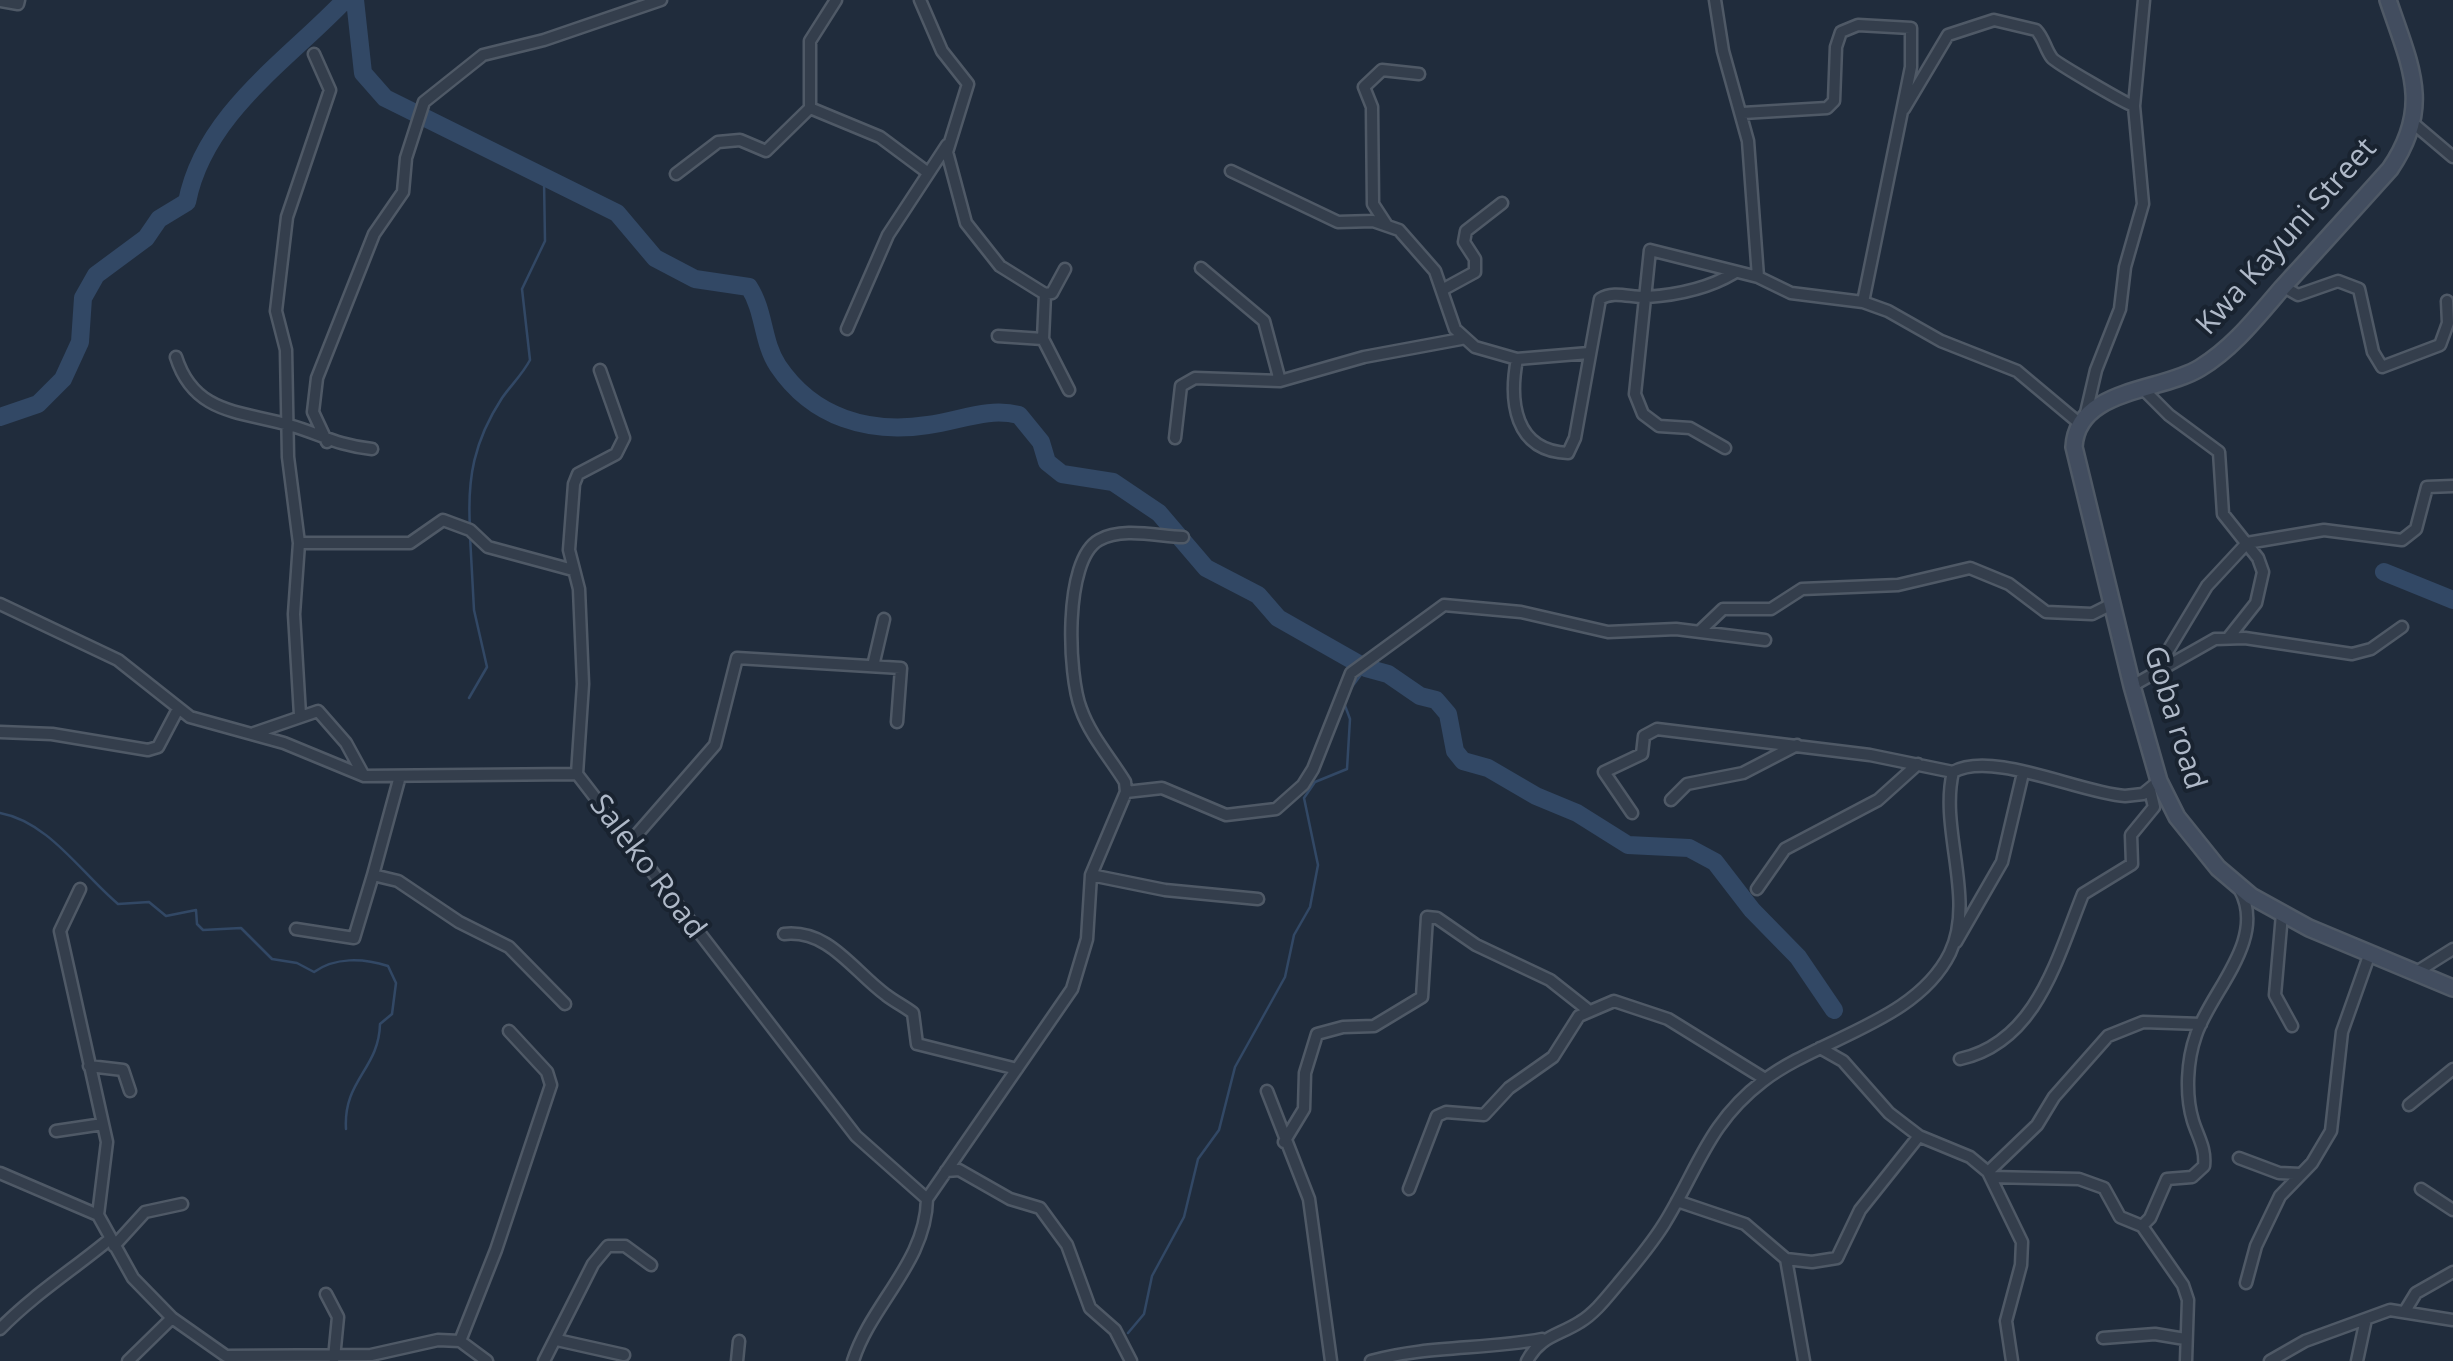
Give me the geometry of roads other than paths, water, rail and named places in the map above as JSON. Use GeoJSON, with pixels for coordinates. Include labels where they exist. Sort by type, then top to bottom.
{"type":"FeatureCollection","features":[{"type":"Feature","properties":{"kind":"street"},"geometry":{"type":"LineString","coordinates":[[0,1],[18,4],[20,0]]}},
{"type":"Feature","properties":{"kind":"street"},"geometry":{"type":"LineString","coordinates":[[327,442],[313,412],[317,378],[374,234],[402,192],[406,158],[424,102],[483,54],[562,35],[661,0]]}},
{"type":"Feature","properties":{"kind":"street"},"geometry":{"type":"LineString","coordinates":[[676,174],[718,142],[740,140],[766,151],[810,108],[810,40],[836,0]]}},
{"type":"Feature","properties":{"kind":"street"},"geometry":{"type":"LineString","coordinates":[[847,329],[888,236],[960,122],[968,84],[942,51],[920,0]]}},
{"type":"Feature","properties":{"kind":"street"},"geometry":{"type":"LineString","coordinates":[[1715,0],[1726,62],[1743,112],[1753,180],[1758,277]]}},
{"type":"Feature","properties":{"kind":"street"},"geometry":{"type":"LineString","coordinates":[[1701,630],[1723,609],[1772,609],[1802,589],[1898,585],[1970,568],[2010,584],[2046,612],[2092,614],[2112,604],[2074,447],[2096,370],[2120,308],[2125,267],[2142,204],[2134,106],[2144,0]]}},
{"type":"Feature","properties":{"kind":"street","name":"Kwa Kayuni Street"},"geometry":{"type":"LineString","coordinates":[[2082,418],[2110,400],[2204,366],[2226,349],[2390,169],[2414,124],[2412,71],[2388,0]]}},
{"type":"Feature","properties":{"kind":"street"},"geometry":{"type":"LineString","coordinates":[[1902,111],[1928,76],[1948,35],[1994,20],[2036,30],[2061,66],[2087,77],[2118,102],[2134,106]]}},
{"type":"Feature","properties":{"kind":"street"},"geometry":{"type":"LineString","coordinates":[[1743,112],[1827,108],[1834,101],[1836,47],[1841,32],[1858,25],[1897,24],[1911,28],[1914,34],[1902,111],[1864,302]]}},
{"type":"Feature","properties":{"kind":"street"},"geometry":{"type":"LineString","coordinates":[[300,715],[294,614],[299,543],[289,469],[286,350],[276,312],[288,217],[330,90],[314,54]]}},
{"type":"Feature","properties":{"kind":"street"},"geometry":{"type":"LineString","coordinates":[[1419,74],[1382,70],[1364,87],[1372,107],[1373,204],[1387,224],[1417,245],[1436,271],[1461,339]]}},
{"type":"Feature","properties":{"kind":"street"},"geometry":{"type":"LineString","coordinates":[[810,108],[880,137],[927,172]]}},
{"type":"Feature","properties":{"kind":"street"},"geometry":{"type":"LineString","coordinates":[[2414,124],[2453,156]]}},
{"type":"Feature","properties":{"kind":"street"},"geometry":{"type":"LineString","coordinates":[[948,144],[960,207],[974,237],[1000,266],[1045,294],[1052,293],[1065,269]]}},
{"type":"Feature","properties":{"kind":"street"},"geometry":{"type":"LineString","coordinates":[[1231,172],[1338,222],[1387,224]]}},
{"type":"Feature","properties":{"kind":"street"},"geometry":{"type":"LineString","coordinates":[[1442,290],[1475,272],[1475,260],[1464,242],[1466,232],[1502,203]]}},
{"type":"Feature","properties":{"kind":"street"},"geometry":{"type":"LineString","coordinates":[[1725,448],[1690,428],[1659,426],[1642,414],[1634,375],[1650,250],[1758,277],[1791,293],[1864,302],[1968,354],[2017,370],[2082,418]]}},
{"type":"Feature","properties":{"kind":"street"},"geometry":{"type":"LineString","coordinates":[[1200,268],[1264,321],[1280,381]]}},
{"type":"Feature","properties":{"kind":"street"},"geometry":{"type":"LineString","coordinates":[[1516,359],[1510,395],[1516,412],[1532,440],[1546,450],[1568,453],[1576,438],[1600,299],[1612,294],[1646,297],[1702,287],[1734,273]]}},
{"type":"Feature","properties":{"kind":"street"},"geometry":{"type":"LineString","coordinates":[[2284,286],[2298,295],[2338,281],[2359,288],[2373,352],[2386,367],[2440,346],[2448,323],[2447,301]]}},
{"type":"Feature","properties":{"kind":"street"},"geometry":{"type":"LineString","coordinates":[[1045,294],[1043,339],[1070,390]]}},
{"type":"Feature","properties":{"kind":"street"},"geometry":{"type":"LineString","coordinates":[[998,336],[1043,339]]}},
{"type":"Feature","properties":{"kind":"street"},"geometry":{"type":"LineString","coordinates":[[1175,438],[1175,411],[1181,386],[1188,380],[1280,381],[1364,357],[1461,339],[1516,359],[1589,353]]}},
{"type":"Feature","properties":{"kind":"street"},"geometry":{"type":"LineString","coordinates":[[176,357],[187,385],[213,404],[248,417],[288,425],[327,442],[372,449]]}},
{"type":"Feature","properties":{"kind":"street"},"geometry":{"type":"LineString","coordinates":[[577,774],[583,684],[579,588],[569,550],[574,484],[578,474],[616,454],[624,438],[600,370]]}},
{"type":"Feature","properties":{"kind":"street"},"geometry":{"type":"LineString","coordinates":[[2144,390],[2219,452],[2224,514],[2262,572],[2256,603],[2228,637]]}},
{"type":"Feature","properties":{"kind":"street"},"geometry":{"type":"LineString","coordinates":[[2156,669],[2207,586],[2247,544],[2324,530],[2402,540],[2416,529],[2426,487],[2453,486]]}},
{"type":"Feature","properties":{"kind":"street"},"geometry":{"type":"LineString","coordinates":[[299,543],[410,543],[443,520],[470,530],[488,547],[573,570]]}},
{"type":"Feature","properties":{"kind":"street"},"geometry":{"type":"LineString","coordinates":[[853,1361],[860,1338],[914,1253],[927,1199],[1072,990],[1080,971],[1088,940],[1091,875],[1126,792],[1126,782],[1079,704],[1072,615],[1076,572],[1093,544],[1111,535],[1183,536]]}},
{"type":"Feature","properties":{"kind":"street"},"geometry":{"type":"LineString","coordinates":[[1126,792],[1162,788],[1226,815],[1276,808],[1303,785],[1313,769],[1351,673],[1402,638],[1432,611],[1450,603],[1521,612],[1608,632],[1701,630],[1765,640]]}},
{"type":"Feature","properties":{"kind":"street","name":"Saleko Road"},"geometry":{"type":"LineString","coordinates":[[0,604],[118,660],[178,709],[207,723],[252,734],[364,776],[577,774],[632,840],[734,983],[856,1136],[927,1199]]}},
{"type":"Feature","properties":{"kind":"street","name":"Goba road"},"geometry":{"type":"LineString","coordinates":[[2112,604],[2155,786],[2193,839],[2235,883],[2282,914],[2418,971],[2451,992]]}},
{"type":"Feature","properties":{"kind":"street"},"geometry":{"type":"LineString","coordinates":[[873,666],[880,654],[884,618]]}},
{"type":"Feature","properties":{"kind":"street"},"geometry":{"type":"LineString","coordinates":[[2132,686],[2202,643],[2228,637],[2352,654],[2370,649],[2402,626]]}},
{"type":"Feature","properties":{"kind":"street"},"geometry":{"type":"LineString","coordinates":[[632,840],[715,745],[738,658],[901,668],[897,722]]}},
{"type":"Feature","properties":{"kind":"street"},"geometry":{"type":"LineString","coordinates":[[0,732],[52,734],[148,750],[158,747],[178,709]]}},
{"type":"Feature","properties":{"kind":"street"},"geometry":{"type":"LineString","coordinates":[[252,734],[314,710],[324,714],[354,754],[364,776]]}},
{"type":"Feature","properties":{"kind":"street"},"geometry":{"type":"LineString","coordinates":[[1632,813],[1604,772],[1642,754],[1642,741],[1652,730],[1798,745],[1953,772],[1962,766],[1985,766],[2108,795],[2155,786],[2154,808],[2132,835],[2132,864],[2083,894],[2076,923],[2025,1023],[1983,1054],[1960,1059]]}},
{"type":"Feature","properties":{"kind":"street"},"geometry":{"type":"LineString","coordinates":[[1671,800],[1687,784],[1743,773],[1798,745]]}},
{"type":"Feature","properties":{"kind":"street"},"geometry":{"type":"LineString","coordinates":[[1757,889],[1785,848],[1878,800],[1918,764]]}},
{"type":"Feature","properties":{"kind":"street"},"geometry":{"type":"LineString","coordinates":[[1952,948],[1956,926],[1950,800],[1953,772]]}},
{"type":"Feature","properties":{"kind":"street"},"geometry":{"type":"LineString","coordinates":[[1371,1361],[1417,1348],[1492,1348],[1542,1339],[1591,1314],[1643,1254],[1677,1201],[1714,1128],[1765,1079],[1902,1002],[1936,972],[1976,914],[2002,862],[2023,774]]}},
{"type":"Feature","properties":{"kind":"street"},"geometry":{"type":"LineString","coordinates":[[296,929],[354,938],[400,776]]}},
{"type":"Feature","properties":{"kind":"street"},"geometry":{"type":"LineString","coordinates":[[373,875],[405,885],[459,922],[509,947],[565,1004]]}},
{"type":"Feature","properties":{"kind":"street"},"geometry":{"type":"LineString","coordinates":[[1091,875],[1165,890],[1258,898]]}},
{"type":"Feature","properties":{"kind":"street"},"geometry":{"type":"LineString","coordinates":[[2142,1226],[2150,1218],[2167,1179],[2192,1176],[2204,1166],[2188,1088],[2191,1056],[2200,1024],[2233,968],[2244,934],[2247,911],[2235,883]]}},
{"type":"Feature","properties":{"kind":"street"},"geometry":{"type":"LineString","coordinates":[[80,889],[60,931],[103,1124],[107,1160],[98,1215],[133,1278],[172,1318],[226,1356],[257,1359],[278,1353],[334,1358],[372,1355],[438,1340],[460,1341],[487,1361]]}},
{"type":"Feature","properties":{"kind":"street"},"geometry":{"type":"LineString","coordinates":[[2282,914],[2275,994],[2292,1026]]}},
{"type":"Feature","properties":{"kind":"street"},"geometry":{"type":"LineString","coordinates":[[1284,1142],[1304,1110],[1305,1073],[1317,1034],[1343,1026],[1374,1026],[1422,997],[1428,918],[1437,918],[1476,946],[1550,980],[1588,1010]]}},
{"type":"Feature","properties":{"kind":"street"},"geometry":{"type":"LineString","coordinates":[[784,934],[805,933],[859,968],[885,995],[913,1014],[914,1043],[1017,1069]]}},
{"type":"Feature","properties":{"kind":"street"},"geometry":{"type":"LineString","coordinates":[[2418,971],[2453,948]]}},
{"type":"Feature","properties":{"kind":"street"},"geometry":{"type":"LineString","coordinates":[[2246,1283],[2256,1246],[2280,1196],[2301,1174],[2330,1131],[2342,1032],[2370,953]]}},
{"type":"Feature","properties":{"kind":"street"},"geometry":{"type":"LineString","coordinates":[[1409,1188],[1438,1116],[1446,1112],[1484,1115],[1510,1088],[1546,1064],[1572,1023],[1588,1010],[1614,1000],[1637,1005],[1687,1030],[1765,1079]]}},
{"type":"Feature","properties":{"kind":"street"},"geometry":{"type":"LineString","coordinates":[[1989,1175],[2037,1125],[2054,1097],[2108,1036],[2143,1022],[2200,1024]]}},
{"type":"Feature","properties":{"kind":"street"},"geometry":{"type":"LineString","coordinates":[[460,1341],[496,1250],[551,1085],[547,1072],[509,1030]]}},
{"type":"Feature","properties":{"kind":"street"},"geometry":{"type":"LineString","coordinates":[[1820,1048],[1844,1062],[1889,1113],[1919,1136],[1970,1158],[1989,1175],[2022,1242],[2022,1265],[2006,1321],[2012,1361]]}},
{"type":"Feature","properties":{"kind":"street"},"geometry":{"type":"LineString","coordinates":[[88,1066],[123,1070],[130,1090]]}},
{"type":"Feature","properties":{"kind":"street"},"geometry":{"type":"LineString","coordinates":[[2408,1105],[2453,1069]]}},
{"type":"Feature","properties":{"kind":"street"},"geometry":{"type":"LineString","coordinates":[[1268,1092],[1309,1200],[1330,1361]]}},
{"type":"Feature","properties":{"kind":"street"},"geometry":{"type":"LineString","coordinates":[[56,1132],[103,1124]]}},
{"type":"Feature","properties":{"kind":"street"},"geometry":{"type":"LineString","coordinates":[[1677,1201],[1745,1224],[1786,1259],[1812,1262],[1837,1258],[1860,1210],[1919,1136]]}},
{"type":"Feature","properties":{"kind":"street"},"geometry":{"type":"LineString","coordinates":[[2239,1158],[2280,1173],[2301,1174]]}},
{"type":"Feature","properties":{"kind":"street"},"geometry":{"type":"LineString","coordinates":[[946,1171],[959,1170],[1010,1199],[1040,1208],[1067,1245],[1090,1308],[1115,1330],[1131,1361]]}},
{"type":"Feature","properties":{"kind":"street"},"geometry":{"type":"LineString","coordinates":[[0,1173],[98,1215]]}},
{"type":"Feature","properties":{"kind":"street"},"geometry":{"type":"LineString","coordinates":[[1989,1175],[2096,1183],[2108,1194],[2120,1216],[2142,1226],[2186,1292],[2186,1361]]}},
{"type":"Feature","properties":{"kind":"street"},"geometry":{"type":"LineString","coordinates":[[2422,1189],[2453,1210]]}},
{"type":"Feature","properties":{"kind":"street"},"geometry":{"type":"LineString","coordinates":[[0,1329],[20,1307],[47,1292],[112,1243],[144,1212],[182,1204]]}},
{"type":"Feature","properties":{"kind":"street"},"geometry":{"type":"LineString","coordinates":[[544,1361],[592,1264],[608,1246],[625,1246],[651,1265]]}},
{"type":"Feature","properties":{"kind":"street"},"geometry":{"type":"LineString","coordinates":[[1786,1259],[1804,1361]]}},
{"type":"Feature","properties":{"kind":"street"},"geometry":{"type":"LineString","coordinates":[[2405,1311],[2416,1293],[2453,1272]]}},
{"type":"Feature","properties":{"kind":"street"},"geometry":{"type":"LineString","coordinates":[[326,1294],[338,1317],[334,1358]]}},
{"type":"Feature","properties":{"kind":"street"},"geometry":{"type":"LineString","coordinates":[[2270,1361],[2306,1341],[2390,1310],[2453,1320]]}},
{"type":"Feature","properties":{"kind":"street"},"geometry":{"type":"LineString","coordinates":[[128,1361],[172,1318]]}},
{"type":"Feature","properties":{"kind":"street"},"geometry":{"type":"LineString","coordinates":[[2358,1361],[2366,1319]]}},
{"type":"Feature","properties":{"kind":"street"},"geometry":{"type":"LineString","coordinates":[[2103,1338],[2154,1334],[2185,1339]]}},
{"type":"Feature","properties":{"kind":"street"},"geometry":{"type":"LineString","coordinates":[[1527,1361],[1542,1339]]}},
{"type":"Feature","properties":{"kind":"street"},"geometry":{"type":"LineString","coordinates":[[557,1340],[624,1356]]}},
{"type":"Feature","properties":{"kind":"street"},"geometry":{"type":"LineString","coordinates":[[737,1361],[739,1341]]}},
{"type":"Feature","properties":{"kind":"waterway"},"geometry":{"type":"LineString","coordinates":[[0,417],[38,404],[63,379],[80,342],[83,298],[96,275],[146,238],[159,219],[187,202],[196,171],[229,115],[345,0]]}},
{"type":"Feature","properties":{"kind":"waterway"},"geometry":{"type":"LineString","coordinates":[[355,0],[363,73],[385,98],[617,213],[655,258],[695,279],[749,287],[778,366],[792,384],[825,410],[885,427],[928,425],[985,414],[1019,415],[1041,442],[1047,462],[1062,474],[1113,482],[1159,513],[1206,568],[1258,595],[1278,618],[1366,668],[1388,674],[1420,696],[1436,700],[1448,714],[1455,751],[1463,761],[1488,768],[1536,796],[1577,813],[1628,845],[1689,848],[1715,862],[1752,910],[1798,957],[1834,1010]]}},
{"type":"Feature","properties":{"kind":"waterway"},"geometry":{"type":"LineString","coordinates":[[470,528],[471,476],[479,445],[492,414],[530,360],[522,289],[545,241],[544,180]]}},
{"type":"Feature","properties":{"kind":"waterway"},"geometry":{"type":"LineString","coordinates":[[469,698],[487,667],[474,610],[470,536]]}},
{"type":"Feature","properties":{"kind":"waterway"},"geometry":{"type":"LineString","coordinates":[[2384,572],[2453,600]]}},
{"type":"Feature","properties":{"kind":"waterway"},"geometry":{"type":"LineString","coordinates":[[1351,688],[1366,668]]}},
{"type":"Feature","properties":{"kind":"waterway"},"geometry":{"type":"LineString","coordinates":[[1128,1333],[1144,1314],[1152,1276],[1184,1217],[1198,1159],[1219,1130],[1235,1067],[1285,977],[1294,935],[1310,907],[1318,865],[1304,798],[1315,782],[1347,769],[1350,719],[1344,703]]}},
{"type":"Feature","properties":{"kind":"waterway"},"geometry":{"type":"LineString","coordinates":[[0,813],[18,818],[49,838],[118,904],[149,902],[166,916],[196,910],[197,924],[203,930],[241,928],[272,959],[297,963],[314,972],[350,960],[388,966],[396,983],[392,1014],[380,1024],[374,1052],[350,1098],[346,1129]]}}]}
